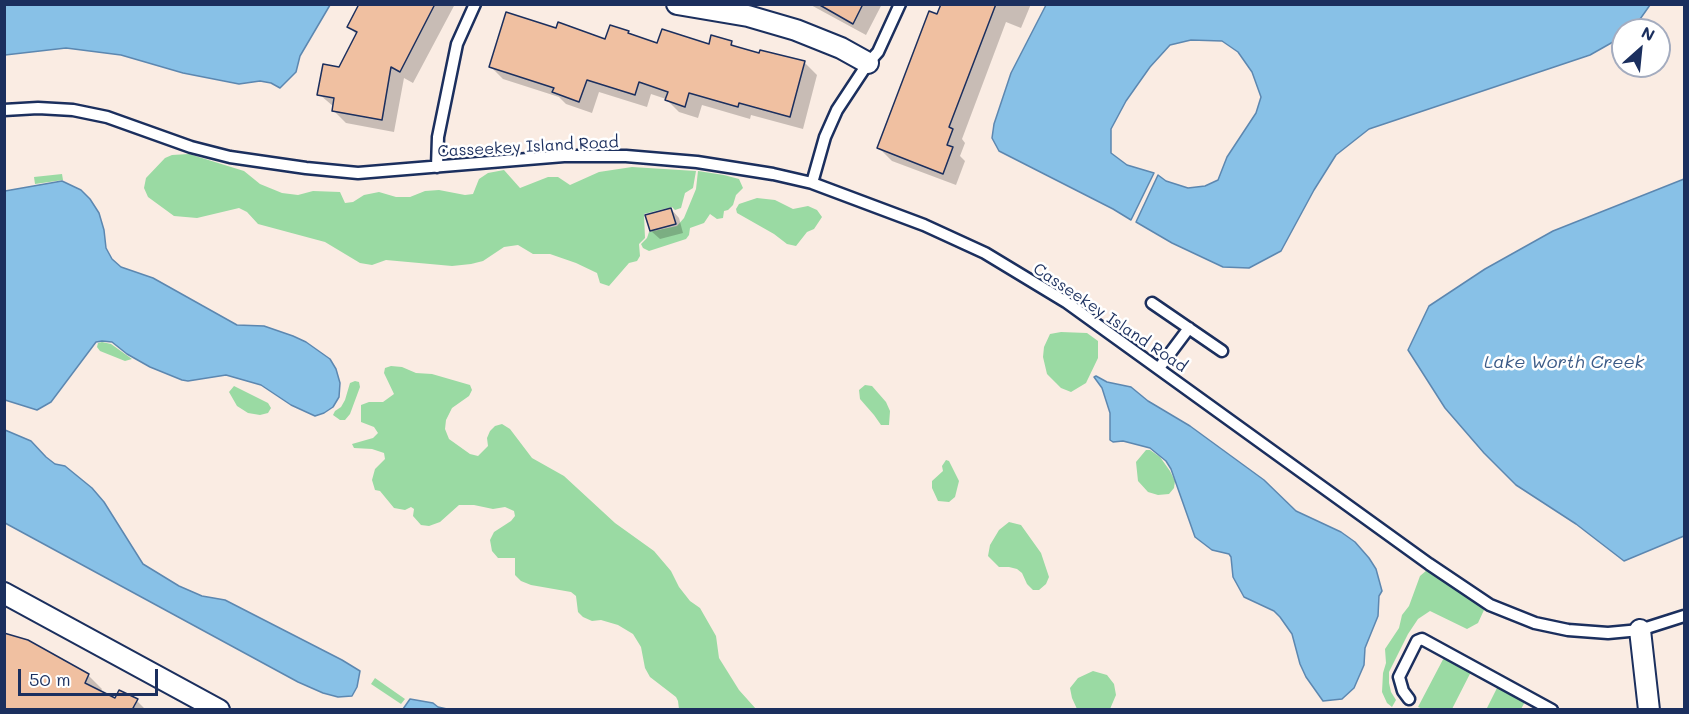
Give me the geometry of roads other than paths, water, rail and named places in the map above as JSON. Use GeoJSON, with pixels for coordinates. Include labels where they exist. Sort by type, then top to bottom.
{"type":"FeatureCollection","features":[{"type":"Feature","properties":{"kind":"street"},"geometry":{"type":"LineString","coordinates":[[676,4],[748,16],[796,30],[841,48],[868,63]]}},
{"type":"Feature","properties":{"kind":"street"},"geometry":{"type":"LineString","coordinates":[[4,593],[219,710]]}},
{"type":"Feature","properties":{"kind":"street"},"geometry":{"type":"LineString","coordinates":[[1640,630],[1649,710]]}},
{"type":"Feature","properties":{"kind":"lane"},"geometry":{"type":"LineString","coordinates":[[437,167],[438,137],[457,44],[475,4]]}},
{"type":"Feature","properties":{"kind":"lane"},"geometry":{"type":"LineString","coordinates":[[812,183],[825,137],[837,110],[868,63],[878,52],[900,4]]}},
{"type":"Feature","properties":{"kind":"lane","name":"Casseekey Island Road"},"geometry":{"type":"LineString","coordinates":[[4,110],[38,108],[72,110],[107,117],[220,155],[358,173],[564,156],[626,156],[697,162],[773,174],[812,183],[924,225],[985,253],[1066,302],[1429,564],[1490,605],[1535,623],[1568,630],[1608,633],[1640,630],[1684,616]]}},
{"type":"Feature","properties":{"kind":"lane"},"geometry":{"type":"LineString","coordinates":[[1152,303],[1222,351]]}},
{"type":"Feature","properties":{"kind":"lane"},"geometry":{"type":"LineString","coordinates":[[1159,368],[1189,328]]}},
{"type":"Feature","properties":{"kind":"lane"},"geometry":{"type":"LineString","coordinates":[[1409,699],[1403,691],[1399,677],[1417,641],[1422,639],[1552,710]]}},
{"type":"Feature","properties":{"kind":"water"},"geometry":{"type":"Polygon","coordinates":[[[1046,4],[1650,5],[1641,18],[1611,18],[1611,43],[1590,55],[1369,129],[1336,155],[1281,251],[1249,268],[1223,267],[1172,243],[1136,222],[1158,175],[1166,181],[1188,188],[1205,186],[1218,180],[1227,157],[1256,113],[1261,97],[1252,72],[1238,52],[1222,41],[1191,40],[1170,45],[1150,67],[1126,101],[1111,129],[1111,153],[1127,165],[1154,173],[1131,220],[999,151],[992,138],[994,124],[1011,73],[1046,4]]]}},
{"type":"Feature","properties":{"kind":"water"},"geometry":{"type":"Polygon","coordinates":[[[4,5],[330,5],[300,56],[296,72],[280,88],[260,81],[239,84],[183,73],[121,55],[66,48],[5,55],[4,5]]]}},
{"type":"Feature","properties":{"kind":"water","name":"Lake Worth Creek"},"geometry":{"type":"Polygon","coordinates":[[[1684,179],[1684,536],[1624,561],[1576,524],[1516,485],[1484,453],[1445,408],[1408,350],[1429,306],[1485,269],[1553,231],[1684,179]]]}},
{"type":"Feature","properties":{"kind":"water"},"geometry":{"type":"Polygon","coordinates":[[[62,181],[81,190],[90,199],[99,213],[106,248],[112,259],[121,267],[153,278],[237,325],[264,326],[293,336],[330,359],[340,383],[339,397],[333,407],[315,416],[291,405],[261,385],[226,375],[182,380],[150,367],[112,342],[102,341],[96,342],[51,402],[37,410],[5,400],[5,191],[62,181]]]}},
{"type":"Feature","properties":{"kind":"water"},"geometry":{"type":"Polygon","coordinates":[[[1094,377],[1107,382],[1131,387],[1148,401],[1190,426],[1264,480],[1296,511],[1341,532],[1355,542],[1369,558],[1376,569],[1382,591],[1379,596],[1378,616],[1365,648],[1364,665],[1354,688],[1342,699],[1323,701],[1306,677],[1292,634],[1280,617],[1274,611],[1244,597],[1233,577],[1229,554],[1212,550],[1195,537],[1171,469],[1166,461],[1150,448],[1110,440],[1110,413],[1102,388],[1094,377]]]}},
{"type":"Feature","properties":{"kind":"water"},"geometry":{"type":"Polygon","coordinates":[[[5,430],[31,441],[55,464],[65,466],[92,488],[104,502],[143,564],[179,586],[202,596],[225,600],[360,671],[357,687],[352,696],[338,697],[298,682],[5,523],[5,430]]]}},
{"type":"Feature","properties":{"kind":"water"},"geometry":{"type":"Polygon","coordinates":[[[410,699],[433,703],[447,709],[403,709],[410,699]]]}}]}
